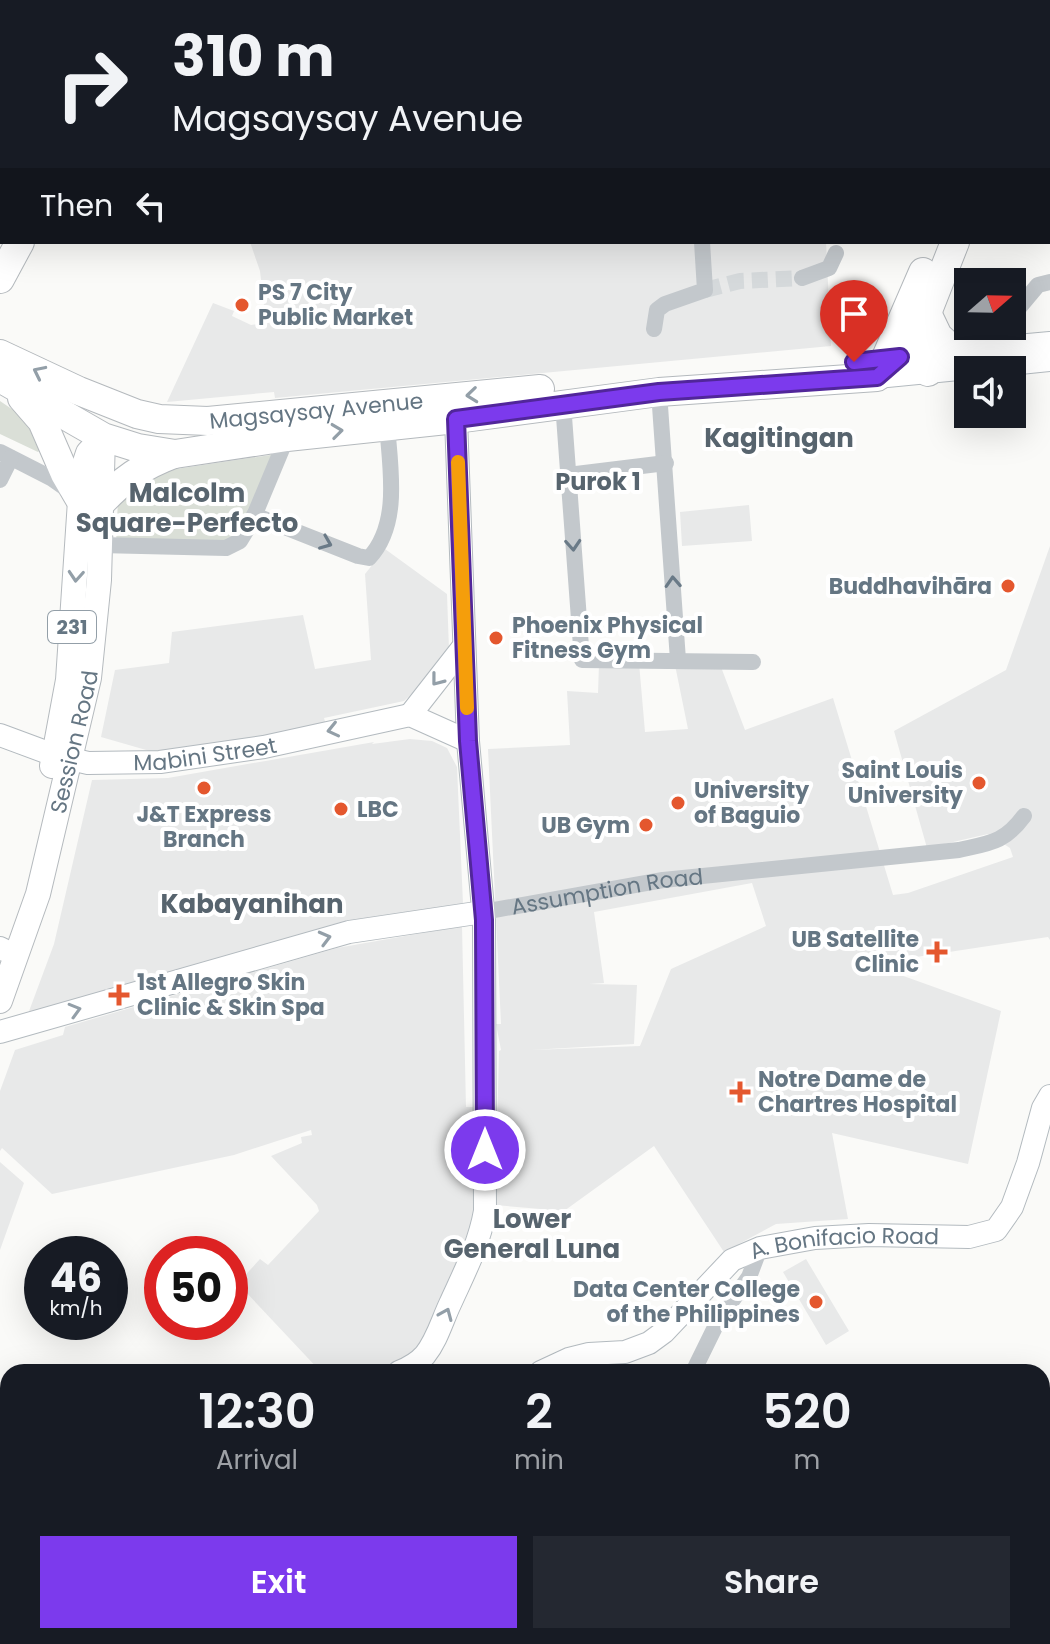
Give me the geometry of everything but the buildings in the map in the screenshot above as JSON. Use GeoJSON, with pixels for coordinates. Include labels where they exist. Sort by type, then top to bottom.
{"type":"FeatureCollection","features":[{"type":"Feature","properties":{"kind":"highway"},"geometry":{"type":"LineString","coordinates":[[0,186],[0,196]]}},
{"type":"Feature","properties":{"kind":"highway"},"geometry":{"type":"LineString","coordinates":[[0,279],[19,244]]}},
{"type":"Feature","properties":{"kind":"highway"},"geometry":{"type":"LineString","coordinates":[[903,361],[934,244]]}},
{"type":"Feature","properties":{"kind":"highway"},"geometry":{"type":"LineString","coordinates":[[917,312],[954,244]]}},
{"type":"Feature","properties":{"kind":"highway"},"geometry":{"type":"LineString","coordinates":[[917,312],[954,351]]}},
{"type":"Feature","properties":{"kind":"highway","name":"Magsaysay Avenue"},"geometry":{"type":"LineString","coordinates":[[2,371],[103,437],[138,448],[175,454],[287,437],[456,419],[903,361]]}},
{"type":"Feature","properties":{"kind":"highway","name":"Magsaysay Avenue"},"geometry":{"type":"LineString","coordinates":[[2,371],[79,391],[159,419],[208,421],[504,392],[903,361]]}},
{"type":"Feature","properties":{"kind":"highway"},"geometry":{"type":"LineString","coordinates":[[2,371],[42,421],[65,474],[90,501],[146,464],[175,454]]}},
{"type":"Feature","properties":{"kind":"highway"},"geometry":{"type":"LineString","coordinates":[[79,391],[103,437],[179,429],[208,421]]}},
{"type":"Feature","properties":{"kind":"main road"},"geometry":{"type":"LineString","coordinates":[[903,361],[986,347],[1050,343]]}},
{"type":"Feature","properties":{"kind":"main road"},"geometry":{"type":"LineString","coordinates":[[903,361],[1050,360]]}},
{"type":"Feature","properties":{"kind":"main road"},"geometry":{"type":"LineString","coordinates":[[413,1364],[426,1353],[439,1331],[481,1230],[485,1179],[484,916],[468,741],[456,419]]}},
{"type":"Feature","properties":{"kind":"main road","name":"Session Road"},"geometry":{"type":"LineString","coordinates":[[1,953],[29,873],[91,664],[99,545],[82,471],[88,453],[103,437]]}},
{"type":"Feature","properties":{"kind":"main road","name":"Session Road"},"geometry":{"type":"LineString","coordinates":[[0,1001],[38,894],[62,757],[68,680],[90,501]]}},
{"type":"Feature","properties":{"kind":"main road"},"geometry":{"type":"LineString","coordinates":[[464,646],[410,715],[468,741]]}},
{"type":"Feature","properties":{"kind":"main road","name":"Mabini Street"},"geometry":{"type":"LineString","coordinates":[[0,735],[88,763],[160,762],[267,746],[410,715]]}},
{"type":"Feature","properties":{"kind":"main road","name":"Assumption Road"},"geometry":{"type":"LineString","coordinates":[[0,1032],[349,932],[484,916]]}},
{"type":"Feature","properties":{"kind":"main road","name":"A. Bonifacio Road"},"geometry":{"type":"LineString","coordinates":[[558,1364],[569,1359],[625,1352],[649,1343],[664,1332],[732,1260],[760,1248],[799,1239],[869,1235],[969,1237],[996,1230],[1012,1207],[1043,1108],[1050,1096]]}},
{"type":"Feature","properties":{"kind":"street"},"geometry":{"type":"LineString","coordinates":[[654,329],[657,310],[665,304],[705,290],[702,244]]}},
{"type":"Feature","properties":{"kind":"street"},"geometry":{"type":"LineString","coordinates":[[802,278],[829,268],[836,253]]}},
{"type":"Feature","properties":{"kind":"street"},"geometry":{"type":"LineString","coordinates":[[1026,299],[1038,285],[1050,282]]}},
{"type":"Feature","properties":{"kind":"street"},"geometry":{"type":"LineString","coordinates":[[986,347],[992,340]]}},
{"type":"Feature","properties":{"kind":"street"},"geometry":{"type":"LineString","coordinates":[[659,392],[678,660]]}},
{"type":"Feature","properties":{"kind":"street"},"geometry":{"type":"LineString","coordinates":[[563,403],[582,660],[753,662]]}},
{"type":"Feature","properties":{"kind":"street"},"geometry":{"type":"LineString","coordinates":[[254,515],[369,558],[378,548],[391,503],[387,425]]}},
{"type":"Feature","properties":{"kind":"street"},"geometry":{"type":"LineString","coordinates":[[99,545],[226,548],[240,541],[287,437]]}},
{"type":"Feature","properties":{"kind":"street"},"geometry":{"type":"LineString","coordinates":[[0,480],[5,455],[90,501]]}},
{"type":"Feature","properties":{"kind":"street"},"geometry":{"type":"LineString","coordinates":[[568,475],[666,463]]}},
{"type":"Feature","properties":{"kind":"street","name":"Assumption Road"},"geometry":{"type":"LineString","coordinates":[[484,916],[663,880],[959,850],[1002,839],[1014,831],[1024,816]]}},
{"type":"Feature","properties":{"kind":"street"},"geometry":{"type":"LineString","coordinates":[[696,1364],[710,1333],[749,1277],[760,1248]]}},
{"type":"Feature","properties":{"kind":"street"},"geometry":{"type":"LineString","coordinates":[[599,1364],[607,1353]]}},
{"type":"Feature","properties":{"kind":"shaded area"},"geometry":{"type":"Polygon","coordinates":[[[251,244],[826,244],[831,346],[275,398],[274,392],[167,402],[213,303],[234,311],[232,316],[251,325],[266,323],[260,271],[251,244]]]}},
{"type":"Feature","properties":{"kind":"shaded area"},"geometry":{"type":"Polygon","coordinates":[[[0,401],[25,418],[43,447],[38,452],[0,434],[0,401]]]}},
{"type":"Feature","properties":{"kind":"shaded area"},"geometry":{"type":"Polygon","coordinates":[[[277,454],[240,541],[116,545],[118,498],[156,472],[277,454]]]}},
{"type":"Feature","properties":{"kind":"shaded area"},"geometry":{"type":"Polygon","coordinates":[[[749,505],[752,541],[682,546],[680,512],[749,505]]]}},
{"type":"Feature","properties":{"kind":"shaded area"},"geometry":{"type":"Polygon","coordinates":[[[1050,546],[1050,940],[1048,937],[870,964],[1001,1011],[968,1164],[832,1133],[848,1219],[776,1224],[724,1252],[654,1146],[564,1211],[495,1205],[501,1050],[496,1024],[501,1024],[488,749],[570,745],[567,691],[598,693],[599,664],[639,663],[645,732],[688,729],[675,665],[721,667],[745,730],[833,698],[893,895],[908,893],[1013,857],[1010,848],[988,834],[927,848],[894,731],[1006,670],[1050,546]],[[752,883],[594,912],[604,983],[589,984],[637,985],[634,1044],[531,1050],[640,1046],[671,969],[766,926],[752,883]]]}},
{"type":"Feature","properties":{"kind":"shaded area"},"geometry":{"type":"Polygon","coordinates":[[[385,549],[447,594],[449,650],[404,701],[324,718],[326,725],[160,754],[101,737],[115,670],[169,663],[172,632],[303,615],[315,669],[371,660],[365,574],[385,549]]]}},
{"type":"Feature","properties":{"kind":"shaded area"},"geometry":{"type":"Polygon","coordinates":[[[410,739],[432,741],[447,748],[457,767],[463,904],[320,929],[276,946],[25,1022],[54,944],[92,780],[168,778],[374,742],[372,744],[410,739]]]}},
{"type":"Feature","properties":{"kind":"shaded area"},"geometry":{"type":"Polygon","coordinates":[[[462,926],[466,1107],[475,1107],[478,1227],[423,1351],[401,1364],[313,1364],[248,1294],[248,1272],[260,1259],[268,1265],[319,1211],[317,1205],[271,1156],[302,1143],[301,1137],[312,1135],[311,1130],[234,1155],[52,1194],[2,1148],[0,1151],[0,1091],[15,1050],[63,1035],[65,1027],[337,948],[462,926]]]}},
{"type":"Feature","properties":{"kind":"shaded area"},"geometry":{"type":"Polygon","coordinates":[[[0,1162],[24,1183],[0,1250],[0,1162]]]}},
{"type":"Feature","properties":{"kind":"shaded area","name":"Data Center College of the Philippines"},"geometry":{"type":"Polygon","coordinates":[[[806,1259],[849,1331],[826,1345],[783,1272],[806,1259]]]}},
{"type":"Feature","properties":{"kind":"tunnel"},"geometry":{"type":"LineString","coordinates":[[705,290],[740,281],[802,278]]}},
{"type":"Feature","properties":{"kind":"slow traffic"},"geometry":{"type":"LineString","coordinates":[[458,462],[467,708]]}},
{"type":"Feature","properties":{"kind":"place","name":"PS 7 City Public Market"},"geometry":{"type":"Point","coordinates":[242,305]}},
{"type":"Feature","properties":{"kind":"place","name":"Buddhavihāra"},"geometry":{"type":"Point","coordinates":[1008,586]}},
{"type":"Feature","properties":{"kind":"place","name":"Phoenix Physical Fitness Gym"},"geometry":{"type":"Point","coordinates":[496,638]}},
{"type":"Feature","properties":{"kind":"place","name":"Saint Louis University"},"geometry":{"type":"Point","coordinates":[979,783]}},
{"type":"Feature","properties":{"kind":"place","name":"J&T Express Branch"},"geometry":{"type":"Point","coordinates":[204,788]}},
{"type":"Feature","properties":{"kind":"place","name":"University of Baguio"},"geometry":{"type":"Point","coordinates":[678,803]}},
{"type":"Feature","properties":{"kind":"place","name":"LBC"},"geometry":{"type":"Point","coordinates":[341,809]}},
{"type":"Feature","properties":{"kind":"place","name":"UB Gym"},"geometry":{"type":"Point","coordinates":[646,825]}},
{"type":"Feature","properties":{"kind":"place","name":"UB Satellite Clinic"},"geometry":{"type":"Point","coordinates":[937,952]}},
{"type":"Feature","properties":{"kind":"place","name":"1st Allegro Skin Clinic & Skin Spa"},"geometry":{"type":"Point","coordinates":[119,995]}},
{"type":"Feature","properties":{"kind":"place","name":"Notre Dame de Chartres Hospital"},"geometry":{"type":"Point","coordinates":[740,1092]}},
{"type":"Feature","properties":{"kind":"place","name":"Data Center College of the Philippines"},"geometry":{"type":"Point","coordinates":[816,1302]}},
{"type":"Feature","properties":{"kind":"district","name":"Kagitingan"},"geometry":{"type":"Point","coordinates":[779,438]}},
{"type":"Feature","properties":{"kind":"district","name":"Purok 1"},"geometry":{"type":"Point","coordinates":[598,481]}},
{"type":"Feature","properties":{"kind":"district","name":"Malcolm Square-Perfecto"},"geometry":{"type":"Point","coordinates":[187,508]}},
{"type":"Feature","properties":{"kind":"district","name":"Kabayanihan"},"geometry":{"type":"Point","coordinates":[252,904]}},
{"type":"Feature","properties":{"kind":"district","name":"Lower General Luna"},"geometry":{"type":"Point","coordinates":[532,1234]}},
{"type":"Feature","properties":{"kind":"route"},"geometry":{"type":"LineString","coordinates":[[485,1150],[484,920],[468,741],[456,419],[659,392],[877,377],[900,357],[854,362]]}}]}
